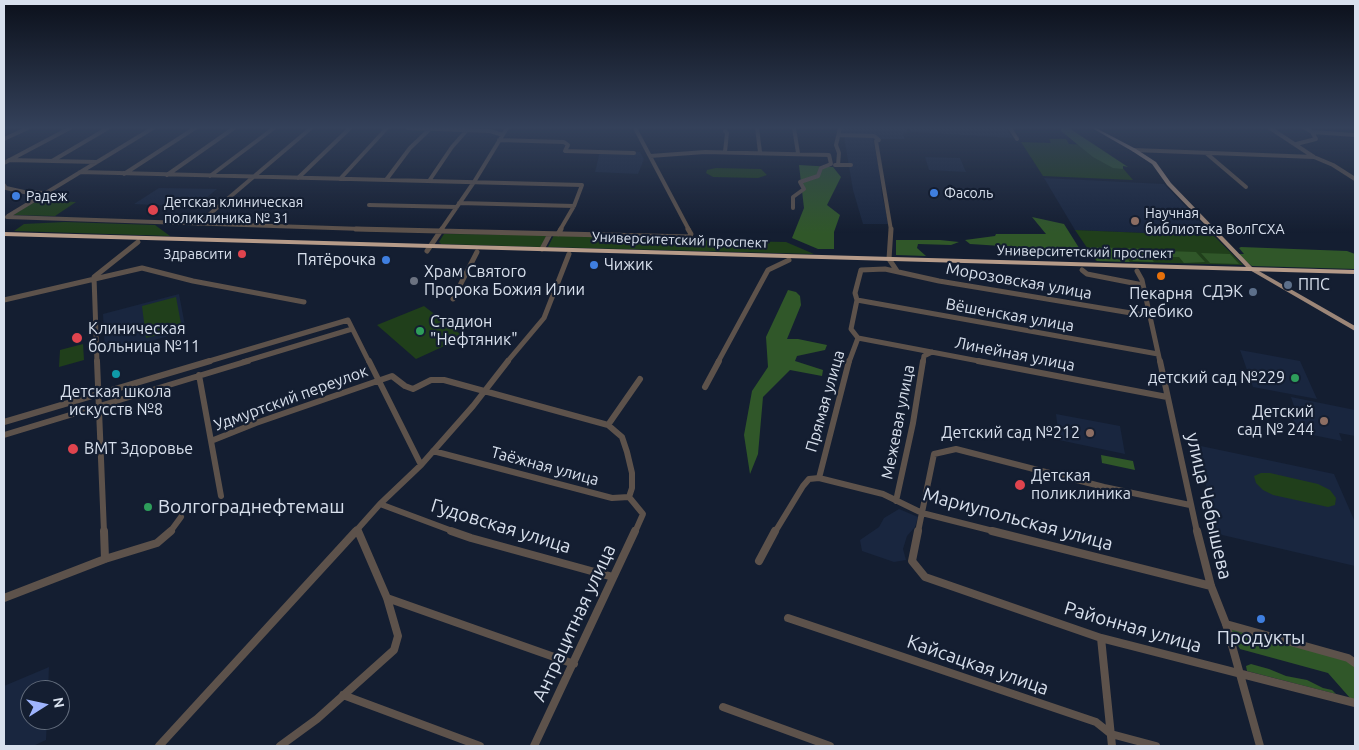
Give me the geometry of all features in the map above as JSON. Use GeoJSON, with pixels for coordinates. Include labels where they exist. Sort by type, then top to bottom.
{"type":"FeatureCollection","features":[{"type":"Feature","properties":{"kind":"highway","name":"Университетский проспект"},"geometry":{"type":"LineString","coordinates":[[4,234],[428,248],[477,252],[889,264],[1250,268],[1355,272]]}},
{"type":"Feature","properties":{"kind":"highway","name":"Университетский проспект"},"geometry":{"type":"LineString","coordinates":[[4,238],[542,249],[889,264]]}},
{"type":"Feature","properties":{"kind":"highway","name":"Университетский проспект"},"geometry":{"type":"LineString","coordinates":[[1003,265],[1137,272],[1355,277]]}},
{"type":"Feature","properties":{"kind":"main road"},"geometry":{"type":"LineString","coordinates":[[1154,163],[1169,184],[1250,268],[1355,328]]}},
{"type":"Feature","properties":{"kind":"street"},"geometry":{"type":"LineString","coordinates":[[5,218],[94,163]]}},
{"type":"Feature","properties":{"kind":"street"},"geometry":{"type":"LineString","coordinates":[[124,174],[141,163]]}},
{"type":"Feature","properties":{"kind":"street"},"geometry":{"type":"LineString","coordinates":[[166,175],[183,163]]}},
{"type":"Feature","properties":{"kind":"street"},"geometry":{"type":"LineString","coordinates":[[210,176],[227,163]]}},
{"type":"Feature","properties":{"kind":"street"},"geometry":{"type":"LineString","coordinates":[[198,224],[271,163]]}},
{"type":"Feature","properties":{"kind":"street"},"geometry":{"type":"LineString","coordinates":[[298,178],[314,163]]}},
{"type":"Feature","properties":{"kind":"street"},"geometry":{"type":"LineString","coordinates":[[340,179],[355,163]]}},
{"type":"Feature","properties":{"kind":"street"},"geometry":{"type":"LineString","coordinates":[[386,180],[399,163]]}},
{"type":"Feature","properties":{"kind":"street"},"geometry":{"type":"LineString","coordinates":[[429,181],[441,163]]}},
{"type":"Feature","properties":{"kind":"street"},"geometry":{"type":"LineString","coordinates":[[428,248],[486,163]]}},
{"type":"Feature","properties":{"kind":"street","name":"Университетский проспект"},"geometry":{"type":"LineString","coordinates":[[5,218],[440,232],[689,237],[691,234],[654,163]]}},
{"type":"Feature","properties":{"kind":"street"},"geometry":{"type":"LineString","coordinates":[[792,208],[793,197],[804,189],[800,182],[818,176],[821,168],[831,163]]}},
{"type":"Feature","properties":{"kind":"street"},"geometry":{"type":"LineString","coordinates":[[880,163],[891,225],[889,264]]}},
{"type":"Feature","properties":{"kind":"street"},"geometry":{"type":"LineString","coordinates":[[1218,163],[1246,187]]}},
{"type":"Feature","properties":{"kind":"street"},"geometry":{"type":"LineString","coordinates":[[1330,163],[1355,180]]}},
{"type":"Feature","properties":{"kind":"street"},"geometry":{"type":"LineString","coordinates":[[828,165],[851,165]]}},
{"type":"Feature","properties":{"kind":"street"},"geometry":{"type":"LineString","coordinates":[[80,172],[582,185],[574,206],[558,234]]}},
{"type":"Feature","properties":{"kind":"street"},"geometry":{"type":"LineString","coordinates":[[4,186],[24,192],[45,193]]}},
{"type":"Feature","properties":{"kind":"street"},"geometry":{"type":"LineString","coordinates":[[369,205],[574,206]]}},
{"type":"Feature","properties":{"kind":"street"},"geometry":{"type":"LineString","coordinates":[[542,249],[550,234]]}},
{"type":"Feature","properties":{"kind":"street"},"geometry":{"type":"LineString","coordinates":[[94,278],[138,242]]}},
{"type":"Feature","properties":{"kind":"street"},"geometry":{"type":"LineString","coordinates":[[453,299],[477,252]]}},
{"type":"Feature","properties":{"kind":"street"},"geometry":{"type":"LineString","coordinates":[[159,746],[380,504],[433,452],[484,391],[544,318],[569,254]]}},
{"type":"Feature","properties":{"kind":"street"},"geometry":{"type":"LineString","coordinates":[[705,387],[768,270],[789,260]]}},
{"type":"Feature","properties":{"kind":"street","name":"Морозовская улица"},"geometry":{"type":"LineString","coordinates":[[889,264],[897,272],[1149,316]]}},
{"type":"Feature","properties":{"kind":"street","name":"Прямая улица"},"geometry":{"type":"LineString","coordinates":[[819,478],[847,367],[858,338],[851,329],[857,300],[855,293],[862,270],[889,264]]}},
{"type":"Feature","properties":{"kind":"street"},"geometry":{"type":"LineString","coordinates":[[4,300],[142,268],[193,281],[304,302]]}},
{"type":"Feature","properties":{"kind":"street"},"geometry":{"type":"LineString","coordinates":[[1082,270],[1086,274],[1144,285]]}},
{"type":"Feature","properties":{"kind":"street","name":"улица Чебышева"},"geometry":{"type":"LineString","coordinates":[[1137,272],[1144,285],[1190,505],[1211,586],[1226,624],[1260,746]]}},
{"type":"Feature","properties":{"kind":"street"},"geometry":{"type":"LineString","coordinates":[[94,278],[105,559]]}},
{"type":"Feature","properties":{"kind":"street","name":"Вёшенская улица"},"geometry":{"type":"LineString","coordinates":[[857,300],[1158,354]]}},
{"type":"Feature","properties":{"kind":"street"},"geometry":{"type":"LineString","coordinates":[[4,422],[348,320],[380,380],[421,465]]}},
{"type":"Feature","properties":{"kind":"street"},"geometry":{"type":"LineString","coordinates":[[4,435],[352,329]]}},
{"type":"Feature","properties":{"kind":"street"},"geometry":{"type":"LineString","coordinates":[[310,331],[314,340]]}},
{"type":"Feature","properties":{"kind":"street","name":"Линейная улица"},"geometry":{"type":"LineString","coordinates":[[858,338],[1167,397]]}},
{"type":"Feature","properties":{"kind":"street","name":"Межевая улица"},"geometry":{"type":"LineString","coordinates":[[896,501],[913,423],[924,356],[932,352]]}},
{"type":"Feature","properties":{"kind":"street"},"geometry":{"type":"LineString","coordinates":[[199,375],[221,496]]}},
{"type":"Feature","properties":{"kind":"street"},"geometry":{"type":"LineString","coordinates":[[380,380],[392,376],[405,386],[413,389],[431,380],[444,380],[608,426],[622,437],[627,452],[632,473],[632,488],[629,497]]}},
{"type":"Feature","properties":{"kind":"street"},"geometry":{"type":"LineString","coordinates":[[608,426],[640,379]]}},
{"type":"Feature","properties":{"kind":"street","name":"Удмуртский переулок"},"geometry":{"type":"LineString","coordinates":[[211,441],[256,422],[380,380]]}},
{"type":"Feature","properties":{"kind":"street"},"geometry":{"type":"LineString","coordinates":[[922,513],[934,454],[956,449],[1104,487],[1190,505]]}},
{"type":"Feature","properties":{"kind":"street","name":"Таёжная улица"},"geometry":{"type":"LineString","coordinates":[[433,452],[612,498],[629,497]]}},
{"type":"Feature","properties":{"kind":"street"},"geometry":{"type":"LineString","coordinates":[[759,562],[783,516],[803,486],[809,480],[819,478]]}},
{"type":"Feature","properties":{"kind":"street","name":"Мариупольская улица"},"geometry":{"type":"LineString","coordinates":[[819,478],[883,494],[922,513],[1211,586]]}},
{"type":"Feature","properties":{"kind":"street","name":"Антрацитная улица"},"geometry":{"type":"LineString","coordinates":[[534,746],[643,514],[629,497]]}},
{"type":"Feature","properties":{"kind":"street","name":"Гудовская улица"},"geometry":{"type":"LineString","coordinates":[[380,504],[471,538],[613,577]]}},
{"type":"Feature","properties":{"kind":"street","name":"Районная улица"},"geometry":{"type":"LineString","coordinates":[[922,513],[912,561],[925,577],[1101,638],[1355,703]]}},
{"type":"Feature","properties":{"kind":"street"},"geometry":{"type":"LineString","coordinates":[[4,598],[105,559],[157,543],[171,531],[181,517]]}},
{"type":"Feature","properties":{"kind":"street"},"geometry":{"type":"LineString","coordinates":[[280,746],[317,720],[394,650],[398,636],[387,598],[357,529]]}},
{"type":"Feature","properties":{"kind":"street"},"geometry":{"type":"LineString","coordinates":[[387,598],[574,664]]}},
{"type":"Feature","properties":{"kind":"street","name":"Кайсацкая улица"},"geometry":{"type":"LineString","coordinates":[[788,618],[1096,722],[1111,734],[1156,746]]}},
{"type":"Feature","properties":{"kind":"street"},"geometry":{"type":"LineString","coordinates":[[1226,624],[1348,658],[1355,663]]}},
{"type":"Feature","properties":{"kind":"street"},"geometry":{"type":"LineString","coordinates":[[1101,638],[1112,746]]}},
{"type":"Feature","properties":{"kind":"street"},"geometry":{"type":"LineString","coordinates":[[343,695],[480,746]]}},
{"type":"Feature","properties":{"kind":"street"},"geometry":{"type":"LineString","coordinates":[[722,707],[830,746]]}},
{"type":"Feature","properties":{"kind":"shaded area"},"geometry":{"type":"Polygon","coordinates":[[[597,163],[642,163],[638,174],[595,172],[597,163]]]}},
{"type":"Feature","properties":{"kind":"shaded area"},"geometry":{"type":"Polygon","coordinates":[[[848,163],[878,163],[882,195],[889,224],[863,224],[853,190],[848,163]]]}},
{"type":"Feature","properties":{"kind":"shaded area"},"geometry":{"type":"Polygon","coordinates":[[[927,163],[962,163],[966,172],[929,170],[927,163]]]}},
{"type":"Feature","properties":{"kind":"shaded area"},"geometry":{"type":"Polygon","coordinates":[[[1044,178],[1164,184],[1214,236],[1075,230],[1044,178]]]}},
{"type":"Feature","properties":{"kind":"shaded area"},"geometry":{"type":"Polygon","coordinates":[[[159,188],[217,189],[195,207],[134,204],[159,188]]]}},
{"type":"Feature","properties":{"kind":"shaded area"},"geometry":{"type":"Polygon","coordinates":[[[179,294],[186,331],[105,354],[103,314],[179,294]]]}},
{"type":"Feature","properties":{"kind":"shaded area","name":"детский сад №229"},"geometry":{"type":"Polygon","coordinates":[[[1240,350],[1300,361],[1317,399],[1253,387],[1240,350]]]}},
{"type":"Feature","properties":{"kind":"shaded area","name":"Детский сад № 244"},"geometry":{"type":"Polygon","coordinates":[[[1291,397],[1355,410],[1355,436],[1339,433],[1342,441],[1298,432],[1289,408],[1295,409],[1291,397]]]}},
{"type":"Feature","properties":{"kind":"shaded area","name":"Детский сад №212"},"geometry":{"type":"Polygon","coordinates":[[[1056,414],[1120,426],[1125,454],[1059,440],[1056,414]]]}},
{"type":"Feature","properties":{"kind":"shaded area"},"geometry":{"type":"Polygon","coordinates":[[[1196,445],[1334,474],[1355,522],[1355,566],[1218,534],[1196,445]]]}},
{"type":"Feature","properties":{"kind":"shaded area"},"geometry":{"type":"Polygon","coordinates":[[[899,509],[918,517],[915,527],[907,536],[903,549],[906,560],[894,562],[862,551],[860,540],[879,527],[884,518],[899,509]]]}},
{"type":"Feature","properties":{"kind":"shaded area"},"geometry":{"type":"Polygon","coordinates":[[[49,667],[48,680],[20,680],[20,730],[46,730],[46,740],[33,746],[4,746],[4,686],[49,667]]]}},
{"type":"Feature","properties":{"kind":"green space"},"geometry":{"type":"Polygon","coordinates":[[[1035,163],[1117,163],[1133,180],[1043,176],[1035,163]]]}},
{"type":"Feature","properties":{"kind":"green space"},"geometry":{"type":"Polygon","coordinates":[[[1104,163],[1122,163],[1128,167],[1123,166],[1123,169],[1113,168],[1104,163]]]}},
{"type":"Feature","properties":{"kind":"green space"},"geometry":{"type":"Polygon","coordinates":[[[799,165],[833,167],[841,177],[827,205],[840,215],[834,232],[834,249],[818,249],[792,238],[804,208],[799,165]]]}},
{"type":"Feature","properties":{"kind":"green space"},"geometry":{"type":"Polygon","coordinates":[[[716,168],[761,169],[767,175],[758,178],[713,177],[706,173],[707,170],[716,168]]]}},
{"type":"Feature","properties":{"kind":"green space"},"geometry":{"type":"Polygon","coordinates":[[[52,201],[76,202],[55,216],[13,215],[32,203],[52,201]]]}},
{"type":"Feature","properties":{"kind":"green space"},"geometry":{"type":"Polygon","coordinates":[[[1032,217],[1064,224],[1081,251],[970,244],[965,240],[995,236],[996,234],[1046,234],[1032,217]]]}},
{"type":"Feature","properties":{"kind":"green space"},"geometry":{"type":"Polygon","coordinates":[[[65,222],[155,225],[170,236],[14,231],[24,224],[65,222]]]}},
{"type":"Feature","properties":{"kind":"green space"},"geometry":{"type":"Polygon","coordinates":[[[1075,230],[1214,236],[1243,265],[1096,261],[1075,230]]]}},
{"type":"Feature","properties":{"kind":"green space"},"geometry":{"type":"Polygon","coordinates":[[[444,234],[547,235],[541,247],[441,244],[439,242],[444,234]]]}},
{"type":"Feature","properties":{"kind":"green space"},"geometry":{"type":"Polygon","coordinates":[[[554,235],[786,242],[814,254],[548,247],[554,235]]]}},
{"type":"Feature","properties":{"kind":"green space"},"geometry":{"type":"Polygon","coordinates":[[[896,240],[959,242],[951,245],[918,244],[917,248],[926,256],[896,255],[896,240]]]}},
{"type":"Feature","properties":{"kind":"green space"},"geometry":{"type":"Polygon","coordinates":[[[1090,247],[1119,248],[1130,262],[1097,261],[1090,247]]]}},
{"type":"Feature","properties":{"kind":"green space"},"geometry":{"type":"Polygon","coordinates":[[[1123,248],[1151,249],[1156,256],[1149,256],[1154,262],[1133,261],[1123,248]]]}},
{"type":"Feature","properties":{"kind":"green space"},"geometry":{"type":"Polygon","coordinates":[[[1239,248],[1347,251],[1355,254],[1355,269],[1252,266],[1237,254],[1244,254],[1239,248]]]}},
{"type":"Feature","properties":{"kind":"green space"},"geometry":{"type":"Polygon","coordinates":[[[1167,251],[1196,252],[1205,262],[1184,263],[1179,257],[1172,257],[1167,251]]]}},
{"type":"Feature","properties":{"kind":"green space"},"geometry":{"type":"Polygon","coordinates":[[[1201,253],[1230,254],[1239,264],[1210,263],[1201,253]]]}},
{"type":"Feature","properties":{"kind":"green space"},"geometry":{"type":"Polygon","coordinates":[[[788,290],[796,292],[800,296],[801,305],[787,339],[798,339],[827,345],[825,350],[797,356],[795,361],[823,370],[822,376],[790,370],[763,397],[758,454],[750,474],[744,435],[752,391],[768,367],[766,337],[788,290]]]}},
{"type":"Feature","properties":{"kind":"green space"},"geometry":{"type":"Polygon","coordinates":[[[176,297],[182,329],[146,338],[142,306],[176,297]]]}},
{"type":"Feature","properties":{"kind":"green space","name":"Стадион \"Нефтяник\""},"geometry":{"type":"Polygon","coordinates":[[[424,306],[464,337],[416,359],[377,325],[424,306]]]}},
{"type":"Feature","properties":{"kind":"green space"},"geometry":{"type":"Polygon","coordinates":[[[83,344],[84,360],[59,367],[60,350],[83,344]]]}},
{"type":"Feature","properties":{"kind":"green space"},"geometry":{"type":"Polygon","coordinates":[[[1101,455],[1133,461],[1135,470],[1102,463],[1101,455]]]}},
{"type":"Feature","properties":{"kind":"green space"},"geometry":{"type":"Polygon","coordinates":[[[1261,473],[1270,473],[1318,484],[1330,490],[1336,498],[1335,505],[1328,507],[1273,495],[1263,490],[1256,483],[1254,476],[1261,473]]]}},
{"type":"Feature","properties":{"kind":"green space"},"geometry":{"type":"Polygon","coordinates":[[[1226,624],[1345,659],[1355,667],[1355,700],[1350,698],[1328,673],[1240,649],[1226,624]]]}},
{"type":"Feature","properties":{"kind":"green space"},"geometry":{"type":"Polygon","coordinates":[[[1251,664],[1286,676],[1307,680],[1332,690],[1336,694],[1247,671],[1246,666],[1251,664]]]}},
{"type":"Feature","properties":{"kind":"place","name":"Фасоль"},"geometry":{"type":"Point","coordinates":[934,193]}},
{"type":"Feature","properties":{"kind":"place","name":"Радеж"},"geometry":{"type":"Point","coordinates":[16,196]}},
{"type":"Feature","properties":{"kind":"place","name":"Детская клиническая поликлиника № 31"},"geometry":{"type":"Point","coordinates":[153,210]}},
{"type":"Feature","properties":{"kind":"place","name":"Научная библиотека ВолГСХА"},"geometry":{"type":"Point","coordinates":[1135,221]}},
{"type":"Feature","properties":{"kind":"place","name":"Здравсити"},"geometry":{"type":"Point","coordinates":[242,254]}},
{"type":"Feature","properties":{"kind":"place","name":"Пятёрочка"},"geometry":{"type":"Point","coordinates":[386,260]}},
{"type":"Feature","properties":{"kind":"place","name":"Чижик"},"geometry":{"type":"Point","coordinates":[594,265]}},
{"type":"Feature","properties":{"kind":"place","name":"Пекарня Хлебико"},"geometry":{"type":"Point","coordinates":[1161,276]}},
{"type":"Feature","properties":{"kind":"place","name":"Храм Святого Пророка Божия Илии"},"geometry":{"type":"Point","coordinates":[414,281]}},
{"type":"Feature","properties":{"kind":"place","name":"ППС"},"geometry":{"type":"Point","coordinates":[1288,285]}},
{"type":"Feature","properties":{"kind":"place","name":"СДЭК"},"geometry":{"type":"Point","coordinates":[1253,292]}},
{"type":"Feature","properties":{"kind":"place","name":"Стадион \"Нефтяник\""},"geometry":{"type":"Point","coordinates":[420,331]}},
{"type":"Feature","properties":{"kind":"place","name":"Клиническая больница №11"},"geometry":{"type":"Point","coordinates":[77,338]}},
{"type":"Feature","properties":{"kind":"place","name":"Детская школа искусств №8"},"geometry":{"type":"Point","coordinates":[116,374]}},
{"type":"Feature","properties":{"kind":"place","name":"детский сад №229"},"geometry":{"type":"Point","coordinates":[1295,378]}},
{"type":"Feature","properties":{"kind":"place","name":"Детский сад № 244"},"geometry":{"type":"Point","coordinates":[1324,421]}},
{"type":"Feature","properties":{"kind":"place","name":"Детский сад №212"},"geometry":{"type":"Point","coordinates":[1090,433]}},
{"type":"Feature","properties":{"kind":"place","name":"ВМТ Здоровье"},"geometry":{"type":"Point","coordinates":[73,449]}},
{"type":"Feature","properties":{"kind":"place","name":"Детская поликлиника"},"geometry":{"type":"Point","coordinates":[1020,485]}},
{"type":"Feature","properties":{"kind":"place","name":"Волгограднефтемаш"},"geometry":{"type":"Point","coordinates":[148,507]}},
{"type":"Feature","properties":{"kind":"place","name":"Продукты"},"geometry":{"type":"Point","coordinates":[1261,619]}}]}
